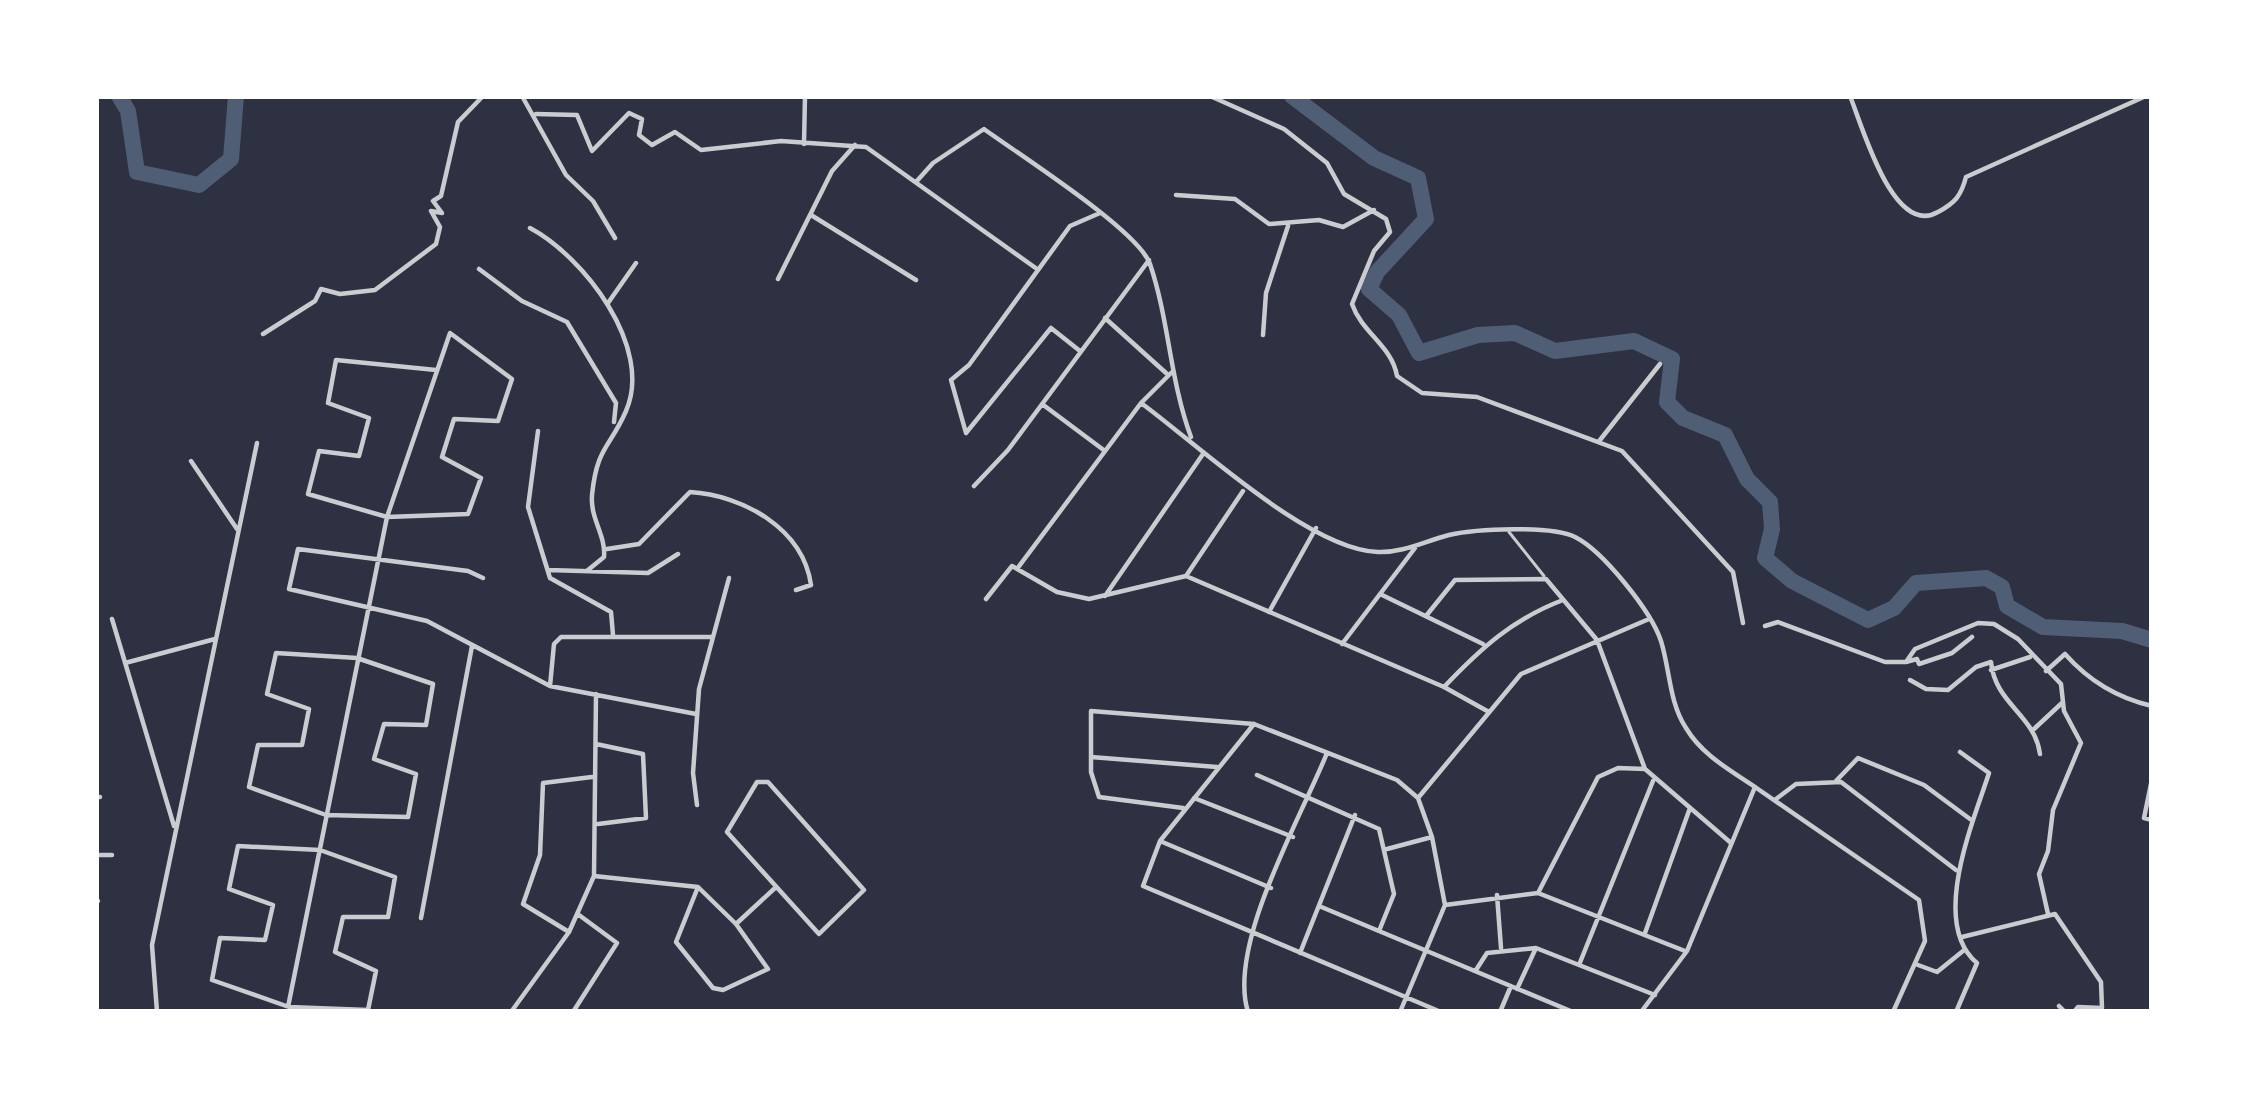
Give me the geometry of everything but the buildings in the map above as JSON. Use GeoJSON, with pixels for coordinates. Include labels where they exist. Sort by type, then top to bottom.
{"type":"FeatureCollection","features":[{"type":"Feature","properties":{"kind":"street"},"geometry":{"type":"LineString","coordinates":[[263,334],[315,301],[321,289],[340,294],[375,290],[436,244],[440,227],[431,211],[442,213],[433,201],[441,196],[458,122],[483,96]]}},
{"type":"Feature","properties":{"kind":"street"},"geometry":{"type":"LineString","coordinates":[[522,96],[536,114]]}},
{"type":"Feature","properties":{"kind":"street"},"geometry":{"type":"LineString","coordinates":[[804,144],[805,96]]}},
{"type":"Feature","properties":{"kind":"street"},"geometry":{"type":"LineString","coordinates":[[1210,96],[1283,128],[1327,163],[1344,194],[1386,219],[1390,232],[1374,251],[1352,304],[1358,323],[1394,359],[1397,376],[1422,392],[1477,398],[1622,452],[1733,572],[1743,623]]}},
{"type":"Feature","properties":{"kind":"street"},"geometry":{"type":"LineString","coordinates":[[1850,96],[1889,193],[1920,217],[1931,217],[1958,200],[1966,177],[2146,96]]}},
{"type":"Feature","properties":{"kind":"street"},"geometry":{"type":"LineString","coordinates":[[536,114],[577,115],[592,151],[629,112],[641,118],[639,135],[652,146],[675,132],[701,150],[804,144],[855,145],[875,151],[1037,269]]}},
{"type":"Feature","properties":{"kind":"street"},"geometry":{"type":"LineString","coordinates":[[536,114],[533,118],[566,175],[592,200],[615,238]]}},
{"type":"Feature","properties":{"kind":"street"},"geometry":{"type":"LineString","coordinates":[[916,182],[933,163],[984,129],[1100,213],[1149,260],[1169,373],[1192,441]]}},
{"type":"Feature","properties":{"kind":"street"},"geometry":{"type":"LineString","coordinates":[[778,279],[832,171],[855,145]]}},
{"type":"Feature","properties":{"kind":"street"},"geometry":{"type":"LineString","coordinates":[[1176,196],[1235,199],[1269,224],[1288,226],[1319,220],[1343,227],[1374,210]]}},
{"type":"Feature","properties":{"kind":"street"},"geometry":{"type":"LineString","coordinates":[[1080,351],[1051,328],[966,433],[951,380],[968,365],[1070,226],[1100,213]]}},
{"type":"Feature","properties":{"kind":"street"},"geometry":{"type":"LineString","coordinates":[[812,214],[916,280]]}},
{"type":"Feature","properties":{"kind":"street"},"geometry":{"type":"LineString","coordinates":[[1263,335],[1266,293],[1288,226]]}},
{"type":"Feature","properties":{"kind":"street"},"geometry":{"type":"LineString","coordinates":[[530,228],[549,238],[620,315],[630,394],[600,448],[591,500],[605,550],[601,563],[587,570]]}},
{"type":"Feature","properties":{"kind":"street"},"geometry":{"type":"LineString","coordinates":[[974,486],[1149,260]]}},
{"type":"Feature","properties":{"kind":"street"},"geometry":{"type":"LineString","coordinates":[[608,302],[636,263]]}},
{"type":"Feature","properties":{"kind":"street"},"geometry":{"type":"LineString","coordinates":[[479,269],[522,301],[567,322],[616,403],[614,428]]}},
{"type":"Feature","properties":{"kind":"street"},"geometry":{"type":"LineString","coordinates":[[1105,318],[1169,373]]}},
{"type":"Feature","properties":{"kind":"street"},"geometry":{"type":"LineString","coordinates":[[288,1009],[387,517],[450,333],[512,380],[498,422],[454,419],[442,457],[481,478],[468,514],[387,517],[308,494],[319,452],[359,456],[370,418],[328,404],[336,360],[436,370]]}},
{"type":"Feature","properties":{"kind":"street"},"geometry":{"type":"LineString","coordinates":[[1600,440],[1660,364]]}},
{"type":"Feature","properties":{"kind":"street"},"geometry":{"type":"LineString","coordinates":[[986,599],[1169,373]]}},
{"type":"Feature","properties":{"kind":"street"},"geometry":{"type":"LineString","coordinates":[[1141,403],[1244,489],[1316,528],[1376,552],[1459,533],[1561,532],[1582,540],[1650,618],[1676,711],[1688,733],[1717,762],[1912,891],[1924,914],[1924,941],[1918,965],[1893,1012]]}},
{"type":"Feature","properties":{"kind":"street"},"geometry":{"type":"LineString","coordinates":[[1042,404],[1106,451]]}},
{"type":"Feature","properties":{"kind":"street"},"geometry":{"type":"LineString","coordinates":[[538,430],[528,507],[548,570],[553,582],[611,612],[613,635]]}},
{"type":"Feature","properties":{"kind":"street"},"geometry":{"type":"LineString","coordinates":[[157,1012],[152,945],[257,442]]}},
{"type":"Feature","properties":{"kind":"street"},"geometry":{"type":"LineString","coordinates":[[1105,596],[1203,454]]}},
{"type":"Feature","properties":{"kind":"street"},"geometry":{"type":"LineString","coordinates":[[191,461],[237,529]]}},
{"type":"Feature","properties":{"kind":"street"},"geometry":{"type":"LineString","coordinates":[[1186,576],[1244,489]]}},
{"type":"Feature","properties":{"kind":"street"},"geometry":{"type":"LineString","coordinates":[[605,550],[639,544],[690,491],[719,493],[772,518],[800,550],[811,585],[796,590]]}},
{"type":"Feature","properties":{"kind":"street"},"geometry":{"type":"LineString","coordinates":[[1269,612],[1316,528]]}},
{"type":"Feature","properties":{"kind":"street"},"geometry":{"type":"LineString","coordinates":[[1508,531],[1597,640],[1645,770],[1731,843]]}},
{"type":"Feature","properties":{"kind":"street"},"geometry":{"type":"LineString","coordinates":[[1342,644],[1417,546]]}},
{"type":"Feature","properties":{"kind":"street"},"geometry":{"type":"LineString","coordinates":[[483,578],[298,549],[289,589],[427,621],[550,686],[696,714]]}},
{"type":"Feature","properties":{"kind":"street"},"geometry":{"type":"LineString","coordinates":[[548,570],[648,573],[678,554]]}},
{"type":"Feature","properties":{"kind":"street"},"geometry":{"type":"LineString","coordinates":[[1015,567],[1074,598],[1105,596],[1186,576],[1444,687],[1490,712]]}},
{"type":"Feature","properties":{"kind":"street"},"geometry":{"type":"LineString","coordinates":[[697,806],[696,714],[729,578]]}},
{"type":"Feature","properties":{"kind":"street"},"geometry":{"type":"LineString","coordinates":[[1426,616],[1455,580],[1546,579]]}},
{"type":"Feature","properties":{"kind":"street"},"geometry":{"type":"LineString","coordinates":[[1380,593],[1484,645]]}},
{"type":"Feature","properties":{"kind":"street"},"geometry":{"type":"LineString","coordinates":[[1444,687],[1484,645],[1525,614],[1563,600]]}},
{"type":"Feature","properties":{"kind":"street"},"geometry":{"type":"LineString","coordinates":[[1418,798],[1521,674],[1650,618]]}},
{"type":"Feature","properties":{"kind":"street"},"geometry":{"type":"LineString","coordinates":[[112,619],[176,832]]}},
{"type":"Feature","properties":{"kind":"street"},"geometry":{"type":"LineString","coordinates":[[1765,626],[1778,622],[1885,662],[1917,659],[1919,664],[1952,652],[1972,637]]}},
{"type":"Feature","properties":{"kind":"street"},"geometry":{"type":"LineString","coordinates":[[1906,662],[1915,649],[1987,622],[2018,640],[2060,684],[2081,743],[2053,810],[2048,851],[2040,868],[2051,914],[2102,982],[2102,1008],[2078,1007],[2074,1012]]}},
{"type":"Feature","properties":{"kind":"street"},"geometry":{"type":"LineString","coordinates":[[550,686],[557,640],[613,635],[713,637]]}},
{"type":"Feature","properties":{"kind":"street"},"geometry":{"type":"LineString","coordinates":[[125,663],[215,639]]}},
{"type":"Feature","properties":{"kind":"street"},"geometry":{"type":"LineString","coordinates":[[421,918],[472,644]]}},
{"type":"Feature","properties":{"kind":"street"},"geometry":{"type":"LineString","coordinates":[[276,653],[358,658],[434,684],[426,725],[383,724],[376,761],[416,774],[408,817],[326,814],[249,787],[258,745],[302,745],[309,709],[267,694],[276,653]]}},
{"type":"Feature","properties":{"kind":"street"},"geometry":{"type":"LineString","coordinates":[[2046,671],[2065,654],[2073,666],[2119,698],[2152,706]]}},
{"type":"Feature","properties":{"kind":"street"},"geometry":{"type":"LineString","coordinates":[[1991,670],[2030,657]]}},
{"type":"Feature","properties":{"kind":"street"},"geometry":{"type":"LineString","coordinates":[[1910,680],[1926,688],[1948,690],[1976,667],[1991,662],[2000,697],[2034,729],[2040,754]]}},
{"type":"Feature","properties":{"kind":"street"},"geometry":{"type":"LineString","coordinates":[[512,1012],[569,932],[594,876],[596,694]]}},
{"type":"Feature","properties":{"kind":"street"},"geometry":{"type":"LineString","coordinates":[[2034,729],[2063,702]]}},
{"type":"Feature","properties":{"kind":"street"},"geometry":{"type":"LineString","coordinates":[[1186,808],[1101,800],[1091,757],[1091,712],[1253,724],[1396,780],[1418,798],[1432,837],[1445,905],[1400,1012]]}},
{"type":"Feature","properties":{"kind":"street"},"geometry":{"type":"LineString","coordinates":[[1253,724],[1160,842],[1143,886],[1441,1012]]}},
{"type":"Feature","properties":{"kind":"street"},"geometry":{"type":"LineString","coordinates":[[594,744],[640,752],[645,821],[598,824]]}},
{"type":"Feature","properties":{"kind":"street"},"geometry":{"type":"LineString","coordinates":[[1956,1012],[1976,969],[1962,937],[1956,869],[1989,773],[1960,752]]}},
{"type":"Feature","properties":{"kind":"street"},"geometry":{"type":"LineString","coordinates":[[1248,1011],[1240,971],[1250,934],[1327,753]]}},
{"type":"Feature","properties":{"kind":"street"},"geometry":{"type":"LineString","coordinates":[[1091,757],[1219,767]]}},
{"type":"Feature","properties":{"kind":"street"},"geometry":{"type":"LineString","coordinates":[[1836,781],[1858,758],[1924,785],[1970,819]]}},
{"type":"Feature","properties":{"kind":"street"},"geometry":{"type":"LineString","coordinates":[[1538,893],[1598,777],[1618,768],[1645,770]]}},
{"type":"Feature","properties":{"kind":"street"},"geometry":{"type":"LineString","coordinates":[[1258,775],[1379,829],[1394,894],[1378,931]]}},
{"type":"Feature","properties":{"kind":"street"},"geometry":{"type":"LineString","coordinates":[[569,932],[523,904],[540,855],[543,783],[595,777]]}},
{"type":"Feature","properties":{"kind":"street"},"geometry":{"type":"LineString","coordinates":[[1579,965],[1654,778]]}},
{"type":"Feature","properties":{"kind":"street"},"geometry":{"type":"LineString","coordinates":[[2152,779],[2144,818],[2152,820],[2152,848]]}},
{"type":"Feature","properties":{"kind":"street"},"geometry":{"type":"LineString","coordinates":[[1776,799],[1796,784],[1836,781],[1956,869]]}},
{"type":"Feature","properties":{"kind":"street"},"geometry":{"type":"LineString","coordinates":[[768,782],[864,890],[816,934],[775,888],[727,832],[753,784],[768,782]]}},
{"type":"Feature","properties":{"kind":"street"},"geometry":{"type":"LineString","coordinates":[[1641,1012],[1687,951],[1755,787]]}},
{"type":"Feature","properties":{"kind":"street"},"geometry":{"type":"LineString","coordinates":[[1194,798],[1293,837]]}},
{"type":"Feature","properties":{"kind":"street"},"geometry":{"type":"LineString","coordinates":[[1645,935],[1690,808]]}},
{"type":"Feature","properties":{"kind":"street"},"geometry":{"type":"LineString","coordinates":[[1300,953],[1355,815]]}},
{"type":"Feature","properties":{"kind":"street"},"geometry":{"type":"LineString","coordinates":[[1387,849],[1432,837]]}},
{"type":"Feature","properties":{"kind":"street"},"geometry":{"type":"LineString","coordinates":[[1160,842],[1270,888]]}},
{"type":"Feature","properties":{"kind":"street"},"geometry":{"type":"LineString","coordinates":[[238,846],[320,850],[395,877],[388,917],[343,916],[334,954],[376,971],[369,1010],[288,1009],[212,980],[220,938],[265,940],[273,905],[229,889],[238,846]]}},
{"type":"Feature","properties":{"kind":"street"},"geometry":{"type":"LineString","coordinates":[[96,856],[112,855]]}},
{"type":"Feature","properties":{"kind":"street"},"geometry":{"type":"LineString","coordinates":[[594,876],[698,887],[769,965],[740,984],[713,988],[677,944],[698,887]]}},
{"type":"Feature","properties":{"kind":"street"},"geometry":{"type":"LineString","coordinates":[[736,924],[775,888]]}},
{"type":"Feature","properties":{"kind":"street"},"geometry":{"type":"LineString","coordinates":[[1445,905],[1538,893],[1687,951]]}},
{"type":"Feature","properties":{"kind":"street"},"geometry":{"type":"LineString","coordinates":[[1497,895],[1501,948]]}},
{"type":"Feature","properties":{"kind":"street"},"geometry":{"type":"LineString","coordinates":[[1319,906],[1569,1011]]}},
{"type":"Feature","properties":{"kind":"street"},"geometry":{"type":"LineString","coordinates":[[1962,937],[2051,914]]}},
{"type":"Feature","properties":{"kind":"street"},"geometry":{"type":"LineString","coordinates":[[573,1012],[616,939],[579,915]]}},
{"type":"Feature","properties":{"kind":"street"},"geometry":{"type":"LineString","coordinates":[[1474,972],[1486,953],[1536,948],[1655,995]]}},
{"type":"Feature","properties":{"kind":"street"},"geometry":{"type":"LineString","coordinates":[[1500,1012],[1536,948]]}},
{"type":"Feature","properties":{"kind":"street"},"geometry":{"type":"LineString","coordinates":[[1918,965],[1937,972],[1965,950]]}},
{"type":"Feature","properties":{"kind":"waterway"},"geometry":{"type":"LineString","coordinates":[[119,96],[128,111],[137,172],[199,185],[231,159],[236,96]]}},
{"type":"Feature","properties":{"kind":"waterway"},"geometry":{"type":"LineString","coordinates":[[1292,96],[1374,158],[1418,178],[1426,219],[1377,272],[1369,289],[1399,315],[1419,353],[1478,335],[1515,333],[1555,351],[1634,341],[1672,359],[1667,402],[1683,418],[1725,435],[1747,479],[1770,502],[1772,529],[1765,558],[1792,581],[1868,620],[1894,608],[1916,583],[1986,578],[2002,587],[2007,606],[2043,627],[2122,631],[2152,640]]}}]}
